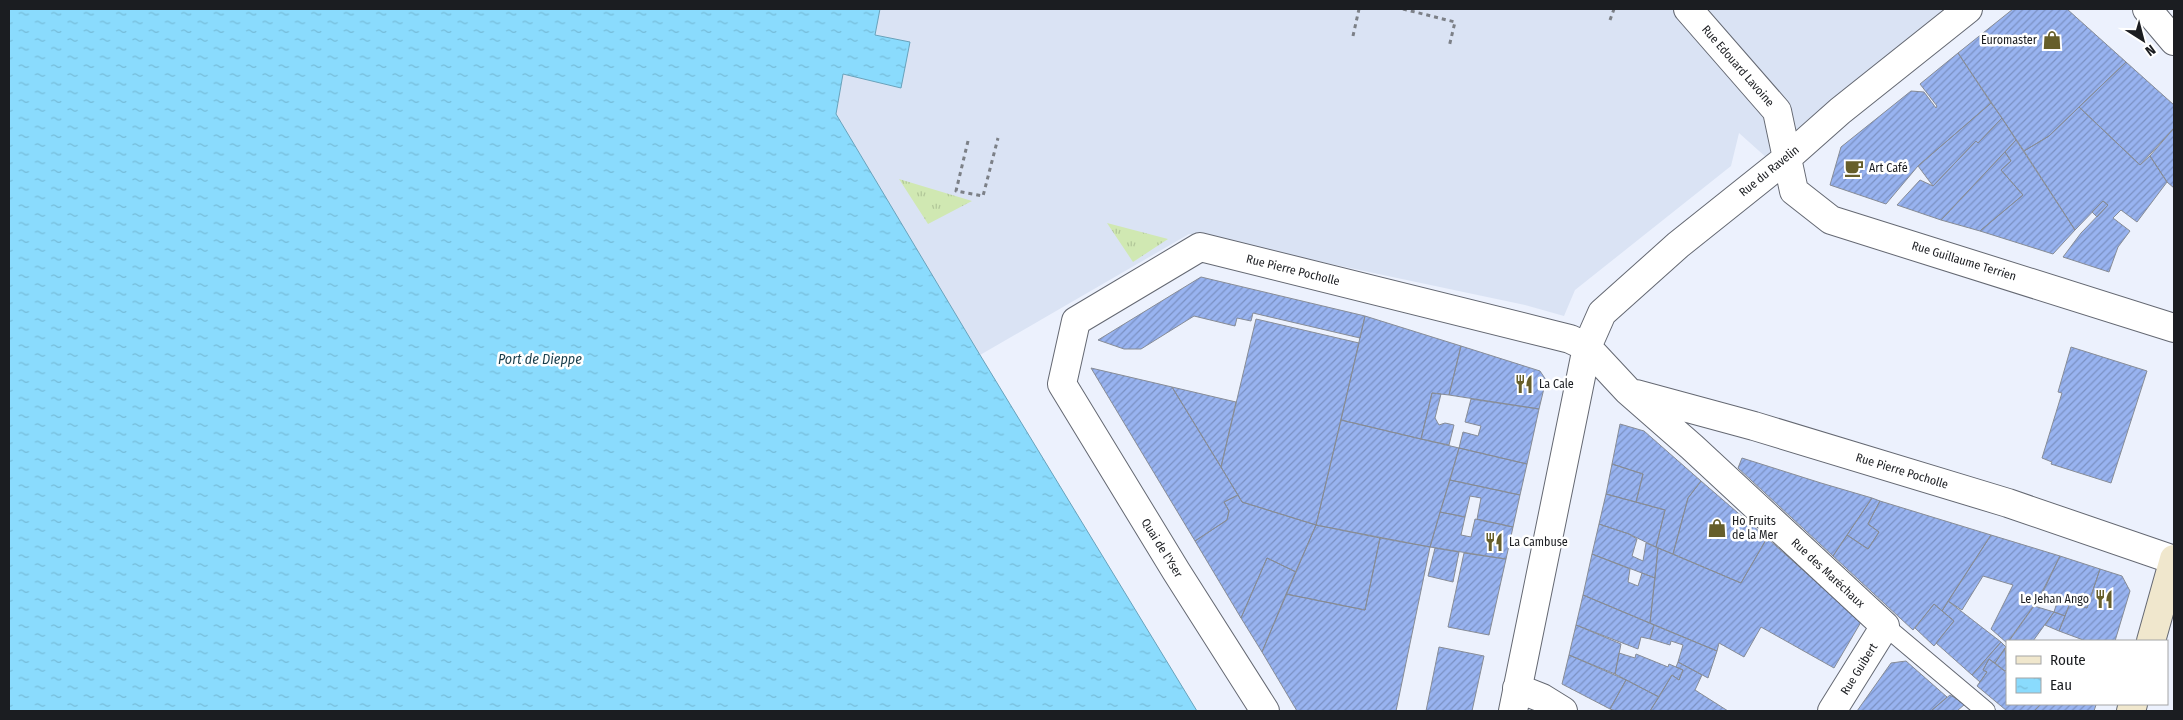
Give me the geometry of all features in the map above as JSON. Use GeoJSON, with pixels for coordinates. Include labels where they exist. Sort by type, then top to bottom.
{"type":"FeatureCollection","features":[{"type":"Feature","properties":{"kind":"main road"},"geometry":{"type":"LineString","coordinates":[[2151,640],[2174,560]]}},
{"type":"Feature","properties":{"kind":"street","name":"Rue Edouard Lavoine"},"geometry":{"type":"LineString","coordinates":[[1688,9],[1777,111],[1787,158]]}},
{"type":"Feature","properties":{"kind":"street","name":"Rue du Ravelin"},"geometry":{"type":"LineString","coordinates":[[1515,700],[1586,347],[1602,313],[1678,245],[1787,158],[1840,111],[1968,9]]}},
{"type":"Feature","properties":{"kind":"street"},"geometry":{"type":"LineString","coordinates":[[2147,9],[2174,42]]}},
{"type":"Feature","properties":{"kind":"street","name":"Rue Guillaume Terrien"},"geometry":{"type":"LineString","coordinates":[[1787,158],[1794,190],[1831,220],[2174,328]]}},
{"type":"Feature","properties":{"kind":"street","name":"Rue Pierre Pocholle"},"geometry":{"type":"LineString","coordinates":[[1062,384],[1076,321],[1200,247],[1564,338],[1586,347]]}},
{"type":"Feature","properties":{"kind":"street","name":"Rue des Maréchaux"},"geometry":{"type":"LineString","coordinates":[[1586,347],[1628,391],[1692,447],[1885,626]]}},
{"type":"Feature","properties":{"kind":"street","name":"Quai de l'Yser"},"geometry":{"type":"LineString","coordinates":[[1062,384],[1176,571],[1265,711]]}},
{"type":"Feature","properties":{"kind":"street","name":"Rue Pierre Pocholle"},"geometry":{"type":"LineString","coordinates":[[1628,391],[1754,426],[2008,503],[2174,560]]}},
{"type":"Feature","properties":{"kind":"street","name":"Rue Guibert"},"geometry":{"type":"LineString","coordinates":[[1832,711],[1885,626]]}},
{"type":"Feature","properties":{"kind":"street"},"geometry":{"type":"LineString","coordinates":[[1515,700],[1542,698],[1563,711]]}},
{"type":"Feature","properties":{"kind":"lane","name":"Rue des Maréchaux"},"geometry":{"type":"LineString","coordinates":[[1885,626],[1986,711]]}},
{"type":"Feature","properties":{"kind":"path"},"geometry":{"type":"LineString","coordinates":[[1353,36],[1359,9]]}},
{"type":"Feature","properties":{"kind":"path"},"geometry":{"type":"LineString","coordinates":[[1403,9],[1455,22],[1449,47]]}},
{"type":"Feature","properties":{"kind":"path"},"geometry":{"type":"LineString","coordinates":[[1610,20],[1614,9]]}},
{"type":"Feature","properties":{"kind":"path"},"geometry":{"type":"LineString","coordinates":[[968,141],[956,191],[983,196],[998,138]]}},
{"type":"Feature","properties":{"kind":"shaded area"},"geometry":{"type":"Polygon","coordinates":[[[880,9],[1958,9],[1768,159],[1739,133],[1731,166],[1575,290],[1564,316],[1525,305],[1189,234],[980,355],[836,114],[843,74],[901,88],[875,35],[880,9]]]}},
{"type":"Feature","properties":{"kind":"green space"},"geometry":{"type":"Polygon","coordinates":[[[899,179],[972,201],[928,224],[899,179]]]}},
{"type":"Feature","properties":{"kind":"green space"},"geometry":{"type":"Polygon","coordinates":[[[1107,223],[1168,239],[1133,262],[1107,223]]]}},
{"type":"Feature","properties":{"kind":"water","name":"Port de Dieppe"},"geometry":{"type":"Polygon","coordinates":[[[9,9],[880,9],[875,35],[910,42],[901,88],[843,74],[836,114],[1197,711],[9,711],[9,9]]]}},
{"type":"Feature","properties":{"kind":"building"},"geometry":{"type":"Polygon","coordinates":[[[2013,9],[2067,9],[2126,62],[2049,136],[2024,151],[1958,53],[2013,9]]]}},
{"type":"Feature","properties":{"kind":"building"},"geometry":{"type":"Polygon","coordinates":[[[1958,53],[1991,103],[1918,166],[1886,204],[1830,185],[1841,147],[1911,91],[1924,92],[1936,108],[1937,106],[1920,84],[1958,53]]]}},
{"type":"Feature","properties":{"kind":"building"},"geometry":{"type":"Polygon","coordinates":[[[2126,62],[2174,105],[2174,128],[2140,165],[2079,107],[2126,62]]]}},
{"type":"Feature","properties":{"kind":"building"},"geometry":{"type":"Polygon","coordinates":[[[1991,103],[2002,118],[1978,143],[1976,141],[1933,186],[1918,166],[1991,103]]]}},
{"type":"Feature","properties":{"kind":"building"},"geometry":{"type":"Polygon","coordinates":[[[2079,107],[2140,165],[2150,156],[2167,182],[2137,222],[2121,210],[2113,218],[2130,231],[2118,247],[2109,272],[2063,257],[2081,233],[2108,205],[2103,201],[2075,230],[2024,151],[2049,136],[2079,107]]]}},
{"type":"Feature","properties":{"kind":"building"},"geometry":{"type":"Polygon","coordinates":[[[2002,118],[2016,140],[1941,220],[1897,205],[1920,180],[1933,186],[1976,141],[1978,143],[2002,118]]]}},
{"type":"Feature","properties":{"kind":"building"},"geometry":{"type":"Polygon","coordinates":[[[2174,128],[2174,188],[2167,182],[2150,156],[2174,128]]]}},
{"type":"Feature","properties":{"kind":"building"},"geometry":{"type":"Polygon","coordinates":[[[2016,140],[2075,230],[2053,254],[1980,231],[2023,195],[2001,170],[2011,161],[2005,152],[2016,140]]]}},
{"type":"Feature","properties":{"kind":"building"},"geometry":{"type":"Polygon","coordinates":[[[2005,152],[2011,161],[2001,170],[2023,195],[1980,231],[1941,220],[2005,152]]]}},
{"type":"Feature","properties":{"kind":"building"},"geometry":{"type":"Polygon","coordinates":[[[2103,201],[2108,205],[2097,217],[2092,212],[2103,201]]]}},
{"type":"Feature","properties":{"kind":"building"},"geometry":{"type":"Polygon","coordinates":[[[1201,277],[1365,316],[1360,338],[1253,313],[1251,321],[1237,318],[1235,326],[1194,316],[1141,349],[1124,349],[1098,340],[1201,277]]]}},
{"type":"Feature","properties":{"kind":"building"},"geometry":{"type":"Polygon","coordinates":[[[1365,316],[1461,346],[1449,395],[1432,393],[1421,439],[1341,420],[1365,316]]]}},
{"type":"Feature","properties":{"kind":"building"},"geometry":{"type":"Polygon","coordinates":[[[1256,319],[1359,343],[1316,525],[1242,502],[1221,467],[1256,319]]]}},
{"type":"Feature","properties":{"kind":"building"},"geometry":{"type":"Polygon","coordinates":[[[1461,346],[1540,371],[1546,380],[1539,409],[1449,395],[1461,346]]]}},
{"type":"Feature","properties":{"kind":"building"},"geometry":{"type":"Polygon","coordinates":[[[2071,347],[2147,371],[2111,483],[2051,464],[2052,462],[2042,458],[2062,393],[2058,392],[2071,347]]]}},
{"type":"Feature","properties":{"kind":"building"},"geometry":{"type":"Polygon","coordinates":[[[1091,368],[1172,387],[1238,495],[1224,502],[1229,511],[1227,520],[1195,541],[1091,368]]]}},
{"type":"Feature","properties":{"kind":"building"},"geometry":{"type":"Polygon","coordinates":[[[1172,387],[1236,402],[1221,467],[1172,387]]]}},
{"type":"Feature","properties":{"kind":"building"},"geometry":{"type":"Polygon","coordinates":[[[1432,393],[1441,394],[1435,418],[1439,425],[1445,423],[1454,425],[1449,445],[1421,439],[1432,393]]]}},
{"type":"Feature","properties":{"kind":"building"},"geometry":{"type":"Polygon","coordinates":[[[1471,399],[1539,409],[1527,464],[1459,448],[1463,432],[1478,436],[1481,426],[1465,422],[1471,399]]]}},
{"type":"Feature","properties":{"kind":"building"},"geometry":{"type":"Polygon","coordinates":[[[1341,420],[1459,448],[1430,547],[1316,525],[1341,420]]]}},
{"type":"Feature","properties":{"kind":"building"},"geometry":{"type":"Polygon","coordinates":[[[1620,424],[1644,431],[1701,481],[1688,498],[1673,554],[1656,547],[1665,510],[1636,502],[1643,474],[1612,464],[1620,424]]]}},
{"type":"Feature","properties":{"kind":"building"},"geometry":{"type":"Polygon","coordinates":[[[1459,448],[1527,464],[1520,495],[1450,480],[1459,448]]]}},
{"type":"Feature","properties":{"kind":"building"},"geometry":{"type":"Polygon","coordinates":[[[1742,458],[1872,498],[1833,556],[1738,468],[1742,458]]]}},
{"type":"Feature","properties":{"kind":"building"},"geometry":{"type":"Polygon","coordinates":[[[1612,464],[1643,474],[1636,502],[1606,494],[1612,464]]]}},
{"type":"Feature","properties":{"kind":"building"},"geometry":{"type":"Polygon","coordinates":[[[1450,480],[1520,495],[1513,527],[1477,519],[1481,498],[1470,496],[1465,517],[1440,512],[1450,480]]]}},
{"type":"Feature","properties":{"kind":"building"},"geometry":{"type":"Polygon","coordinates":[[[1701,481],[1767,538],[1741,583],[1673,554],[1688,498],[1701,481]]]}},
{"type":"Feature","properties":{"kind":"building"},"geometry":{"type":"Polygon","coordinates":[[[1606,494],[1665,510],[1656,547],[1629,534],[1599,524],[1606,494]]]}},
{"type":"Feature","properties":{"kind":"building"},"geometry":{"type":"Polygon","coordinates":[[[1238,495],[1242,502],[1316,525],[1296,572],[1267,558],[1241,618],[1195,541],[1227,520],[1229,511],[1224,502],[1238,495]]]}},
{"type":"Feature","properties":{"kind":"building"},"geometry":{"type":"Polygon","coordinates":[[[1872,498],[1880,501],[1868,524],[1879,532],[1868,549],[1847,535],[1872,498]]]}},
{"type":"Feature","properties":{"kind":"building"},"geometry":{"type":"Polygon","coordinates":[[[1880,501],[1991,535],[1942,611],[1934,604],[1913,630],[1833,556],[1847,535],[1868,549],[1879,532],[1868,524],[1880,501]]]}},
{"type":"Feature","properties":{"kind":"building"},"geometry":{"type":"Polygon","coordinates":[[[1440,512],[1465,517],[1461,535],[1471,537],[1475,519],[1513,527],[1506,559],[1430,547],[1440,512]]]}},
{"type":"Feature","properties":{"kind":"building"},"geometry":{"type":"Polygon","coordinates":[[[1599,524],[1629,534],[1637,539],[1632,556],[1643,561],[1646,543],[1658,548],[1655,578],[1592,554],[1599,524]]]}},
{"type":"Feature","properties":{"kind":"building"},"geometry":{"type":"Polygon","coordinates":[[[1316,525],[1380,538],[1365,610],[1286,594],[1316,525]]]}},
{"type":"Feature","properties":{"kind":"building"},"geometry":{"type":"Polygon","coordinates":[[[1991,535],[2060,556],[2042,594],[2006,642],[1991,629],[2013,585],[1983,576],[1962,610],[1948,601],[1991,535]]]}},
{"type":"Feature","properties":{"kind":"building"},"geometry":{"type":"Polygon","coordinates":[[[1380,538],[1430,547],[1396,711],[1297,711],[1262,652],[1286,594],[1365,610],[1380,538]]]}},
{"type":"Feature","properties":{"kind":"building"},"geometry":{"type":"Polygon","coordinates":[[[1767,538],[1861,622],[1834,668],[1761,627],[1744,657],[1719,643],[1717,651],[1650,623],[1658,548],[1741,583],[1767,538]]]}},
{"type":"Feature","properties":{"kind":"building"},"geometry":{"type":"Polygon","coordinates":[[[1435,548],[1459,552],[1453,582],[1428,576],[1435,548]]]}},
{"type":"Feature","properties":{"kind":"building"},"geometry":{"type":"Polygon","coordinates":[[[1464,553],[1506,559],[1489,635],[1448,627],[1464,553]]]}},
{"type":"Feature","properties":{"kind":"building"},"geometry":{"type":"Polygon","coordinates":[[[1592,554],[1630,569],[1628,582],[1638,586],[1642,573],[1655,578],[1650,623],[1583,595],[1592,554]]]}},
{"type":"Feature","properties":{"kind":"building"},"geometry":{"type":"Polygon","coordinates":[[[2060,556],[2100,569],[2087,608],[2070,603],[2065,616],[2054,612],[2058,599],[2041,594],[2060,556]]]}},
{"type":"Feature","properties":{"kind":"building"},"geometry":{"type":"Polygon","coordinates":[[[1267,558],[1296,572],[1262,652],[1241,618],[1267,558]]]}},
{"type":"Feature","properties":{"kind":"building"},"geometry":{"type":"Polygon","coordinates":[[[2100,569],[2122,576],[2130,591],[2115,640],[2083,640],[2059,631],[2070,603],[2087,608],[2100,569]]]}},
{"type":"Feature","properties":{"kind":"building"},"geometry":{"type":"Polygon","coordinates":[[[1583,595],[1654,625],[1650,639],[1641,637],[1638,649],[1576,625],[1583,595]]]}},
{"type":"Feature","properties":{"kind":"building"},"geometry":{"type":"Polygon","coordinates":[[[1948,601],[2001,642],[1972,675],[1936,643],[1954,621],[1942,611],[1948,601]]]}},
{"type":"Feature","properties":{"kind":"building"},"geometry":{"type":"Polygon","coordinates":[[[1934,604],[1954,621],[1934,646],[1915,628],[1934,604]]]}},
{"type":"Feature","properties":{"kind":"building"},"geometry":{"type":"Polygon","coordinates":[[[2034,606],[2054,612],[2034,640],[2010,640],[2034,606]]]}},
{"type":"Feature","properties":{"kind":"building"},"geometry":{"type":"Polygon","coordinates":[[[2054,612],[2065,616],[2059,631],[2045,625],[2054,612]]]}},
{"type":"Feature","properties":{"kind":"building"},"geometry":{"type":"Polygon","coordinates":[[[1576,625],[1621,644],[1615,674],[1569,655],[1576,625]]]}},
{"type":"Feature","properties":{"kind":"building"},"geometry":{"type":"Polygon","coordinates":[[[1654,625],[1717,651],[1708,678],[1678,662],[1683,645],[1671,641],[1670,645],[1650,639],[1654,625]]]}},
{"type":"Feature","properties":{"kind":"building"},"geometry":{"type":"Polygon","coordinates":[[[2001,642],[2006,647],[1995,663],[1989,659],[1983,670],[1987,672],[1980,682],[1972,675],[2001,642]]]}},
{"type":"Feature","properties":{"kind":"building"},"geometry":{"type":"Polygon","coordinates":[[[1439,647],[1484,656],[1472,711],[1426,711],[1439,647]]]}},
{"type":"Feature","properties":{"kind":"building"},"geometry":{"type":"Polygon","coordinates":[[[2005,648],[2006,670],[1995,663],[2005,648]]]}},
{"type":"Feature","properties":{"kind":"building"},"geometry":{"type":"Polygon","coordinates":[[[1619,653],[1635,658],[1636,654],[1668,667],[1669,664],[1683,670],[1679,680],[1672,675],[1659,697],[1615,674],[1619,653]]]}},
{"type":"Feature","properties":{"kind":"building"},"geometry":{"type":"Polygon","coordinates":[[[1569,655],[1626,680],[1610,709],[1562,684],[1569,655]]]}},
{"type":"Feature","properties":{"kind":"building"},"geometry":{"type":"Polygon","coordinates":[[[1989,659],[2006,672],[2006,705],[2040,705],[2034,711],[2007,711],[1977,686],[1987,672],[1983,670],[1989,659]]]}},
{"type":"Feature","properties":{"kind":"building"},"geometry":{"type":"Polygon","coordinates":[[[1906,661],[1947,697],[1931,711],[1857,711],[1891,663],[1906,661]]]}},
{"type":"Feature","properties":{"kind":"building"},"geometry":{"type":"Polygon","coordinates":[[[1678,662],[1702,675],[1695,690],[1728,711],[1650,711],[1672,675],[1679,680],[1683,670],[1676,667],[1678,662]]]}},
{"type":"Feature","properties":{"kind":"building"},"geometry":{"type":"Polygon","coordinates":[[[1626,680],[1659,697],[1650,711],[1616,711],[1610,709],[1626,680]]]}},
{"type":"Feature","properties":{"kind":"building"},"geometry":{"type":"Polygon","coordinates":[[[1950,695],[1965,704],[1957,711],[1931,711],[1950,695]]]}},
{"type":"Feature","properties":{"kind":"building"},"geometry":{"type":"Polygon","coordinates":[[[2040,705],[2096,705],[2094,711],[2034,711],[2040,705]]]}},
{"type":"Feature","properties":{"kind":"place","name":"Euromaster"},"geometry":{"type":"Point","coordinates":[2052,40]}},
{"type":"Feature","properties":{"kind":"place","name":"Art Café"},"geometry":{"type":"Point","coordinates":[1854,168]}},
{"type":"Feature","properties":{"kind":"place","name":"La Cale"},"geometry":{"type":"Point","coordinates":[1524,384]}},
{"type":"Feature","properties":{"kind":"place","name":"Ho Fruits de la Mer"},"geometry":{"type":"Point","coordinates":[1717,528]}},
{"type":"Feature","properties":{"kind":"place","name":"La Cambuse"},"geometry":{"type":"Point","coordinates":[1494,542]}},
{"type":"Feature","properties":{"kind":"place","name":"Le Jehan Ango"},"geometry":{"type":"Point","coordinates":[2104,599]}}]}
